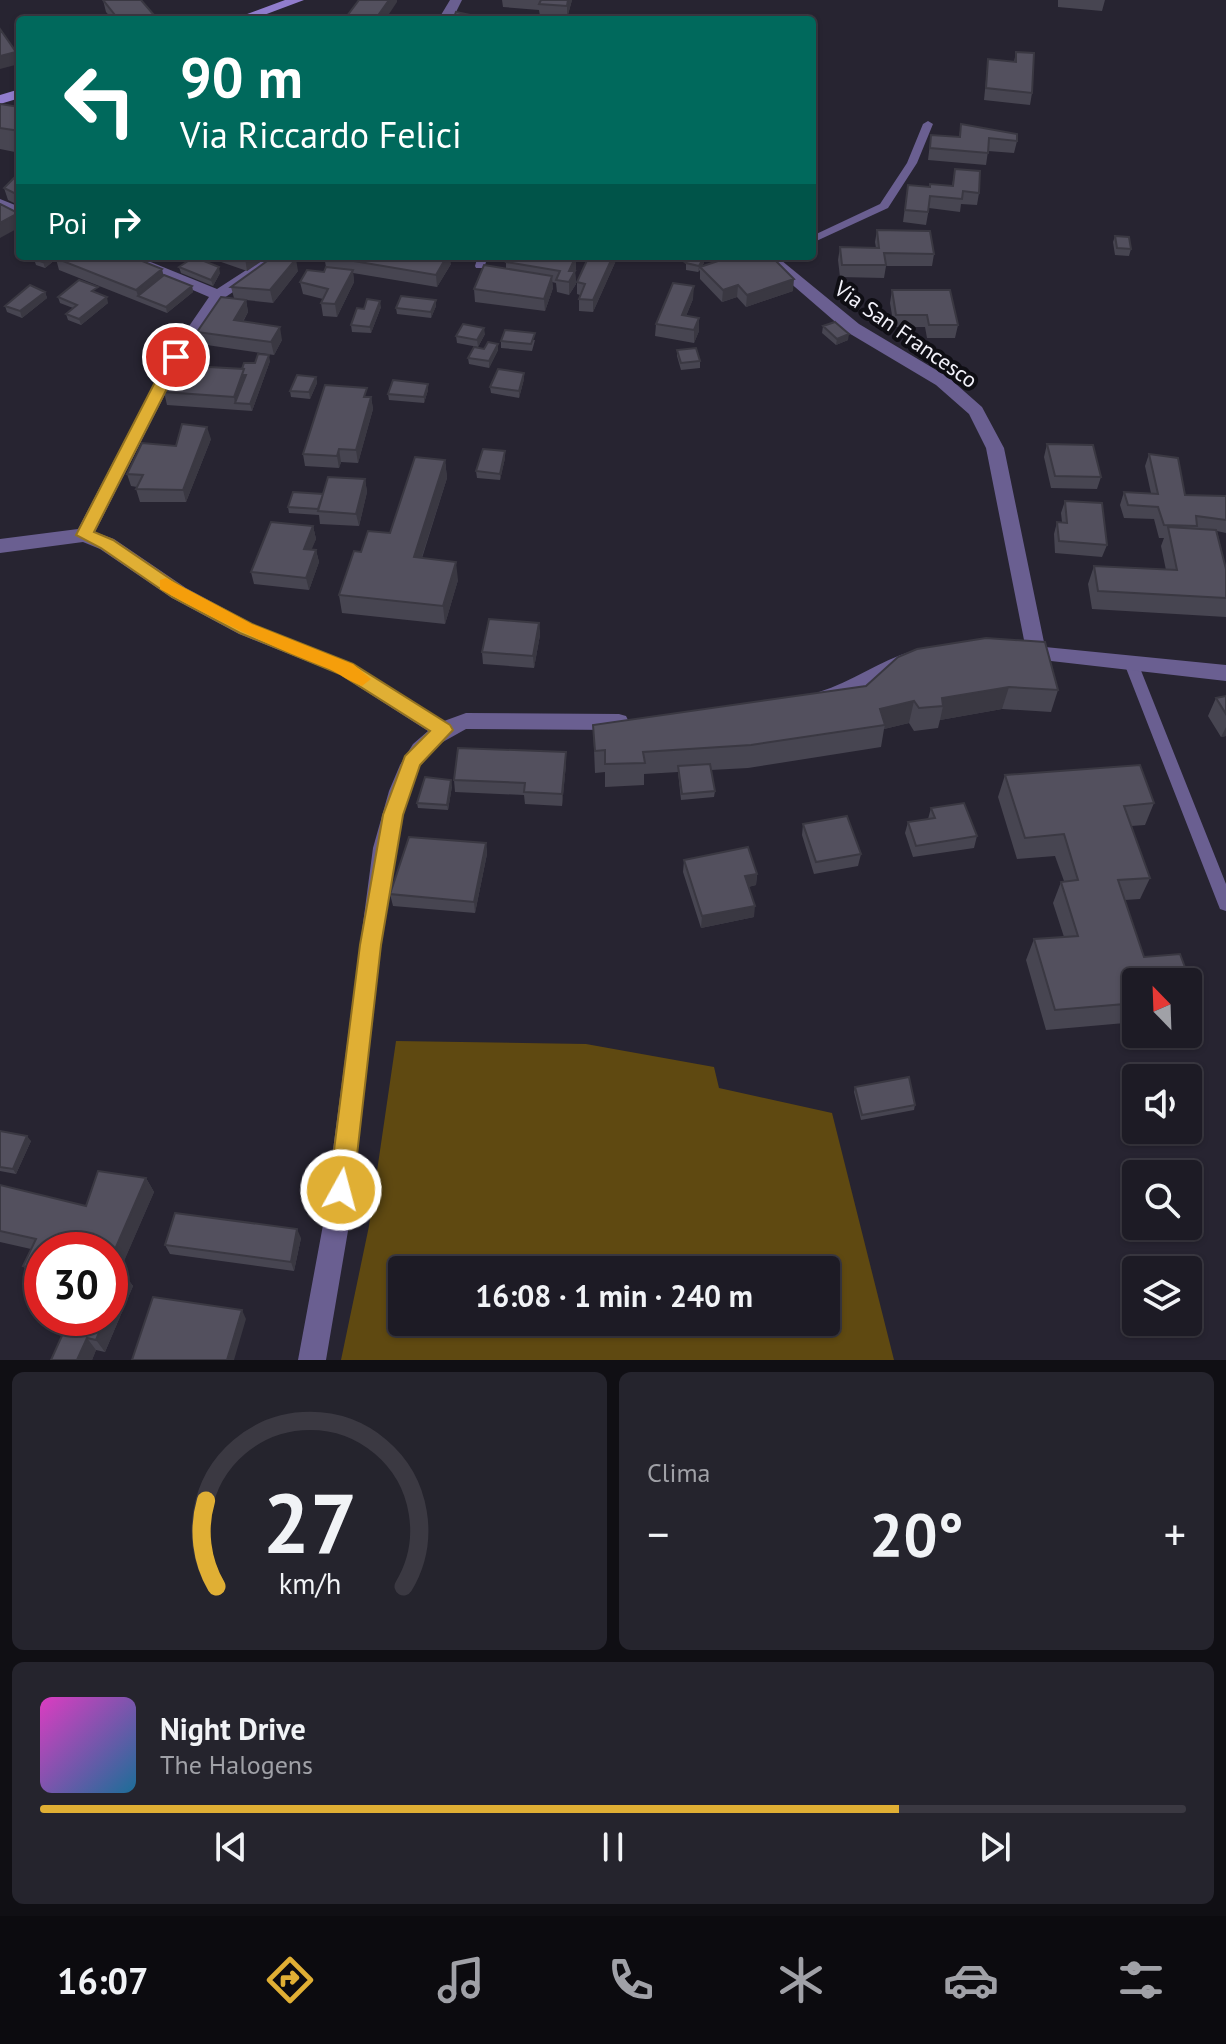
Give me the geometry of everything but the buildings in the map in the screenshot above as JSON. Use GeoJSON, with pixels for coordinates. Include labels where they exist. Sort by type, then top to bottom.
{"type":"FeatureCollection","features":[{"type":"Feature","properties":{"kind":"street"},"geometry":{"type":"LineString","coordinates":[[250,16],[298,0]]}},
{"type":"Feature","properties":{"kind":"street"},"geometry":{"type":"LineString","coordinates":[[132,260],[218,295]]}},
{"type":"Feature","properties":{"kind":"street"},"geometry":{"type":"LineString","coordinates":[[84,535],[176,357],[218,295],[273,260]]}},
{"type":"Feature","properties":{"kind":"street","name":"Via San Francesco"},"geometry":{"type":"LineString","coordinates":[[774,260],[853,328],[942,381],[976,411],[995,448],[1036,652]]}},
{"type":"Feature","properties":{"kind":"street"},"geometry":{"type":"LineString","coordinates":[[0,546],[84,535],[107,544],[179,593],[246,629],[346,669],[443,730]]}},
{"type":"Feature","properties":{"kind":"street"},"geometry":{"type":"LineString","coordinates":[[1005,652],[1036,652],[1226,673]]}},
{"type":"Feature","properties":{"kind":"street"},"geometry":{"type":"LineString","coordinates":[[808,700],[838,696],[898,662],[928,655]]}},
{"type":"Feature","properties":{"kind":"street"},"geometry":{"type":"LineString","coordinates":[[312,1360],[334,1251],[370,945],[393,815],[412,761],[443,730],[466,721],[597,725],[642,719]]}},
{"type":"Feature","properties":{"kind":"lane"},"geometry":{"type":"LineString","coordinates":[[816,238],[884,206],[912,163],[928,124]]}},
{"type":"Feature","properties":{"kind":"lane"},"geometry":{"type":"LineString","coordinates":[[1131,663],[1226,904]]}},
{"type":"Feature","properties":{"kind":"shaded area"},"geometry":{"type":"Polygon","coordinates":[[[396,1041],[586,1044],[714,1067],[719,1088],[832,1113],[894,1360],[341,1360],[369,1226],[396,1041]]]}},
{"type":"Feature","properties":{"kind":"slow traffic"},"geometry":{"type":"LineString","coordinates":[[166,584],[246,629],[346,669],[362,679]]}},
{"type":"Feature","properties":{"kind":"route"},"geometry":{"type":"LineString","coordinates":[[176,357],[84,535],[107,544],[179,593],[246,629],[346,669],[443,730],[412,761],[393,815],[370,945],[341,1190]]}}]}
